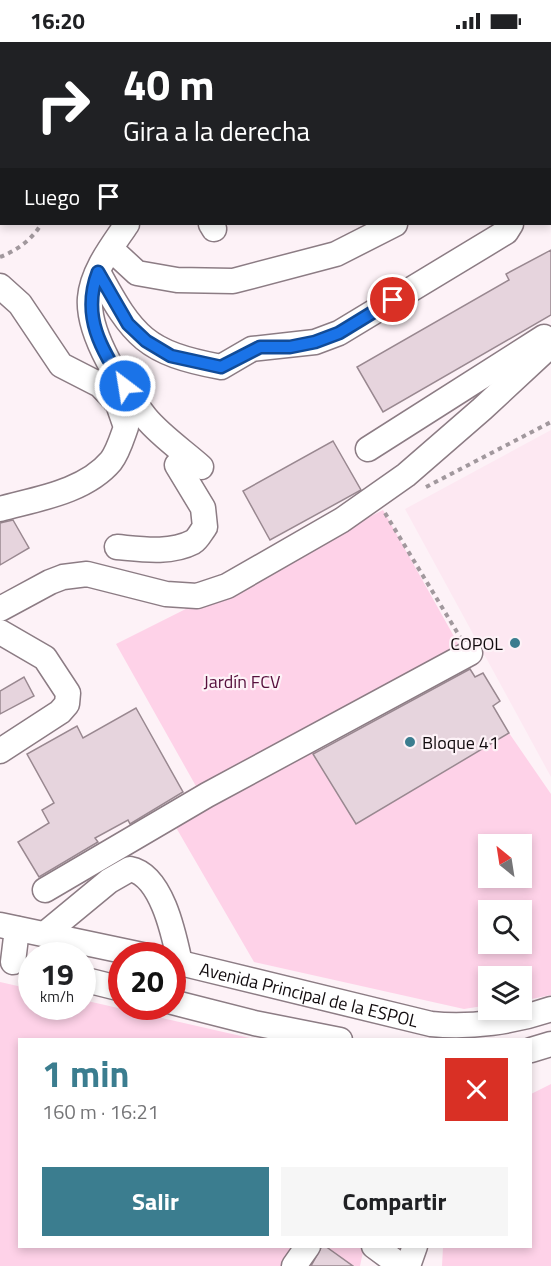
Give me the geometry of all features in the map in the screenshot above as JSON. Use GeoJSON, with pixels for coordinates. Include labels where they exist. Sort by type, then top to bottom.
{"type":"FeatureCollection","features":[{"type":"Feature","properties":{"kind":"street"},"geometry":{"type":"LineString","coordinates":[[126,225],[98,272],[90,297],[95,332],[115,370],[147,418],[201,467]]}},
{"type":"Feature","properties":{"kind":"street"},"geometry":{"type":"LineString","coordinates":[[111,249],[137,273],[177,280],[233,281],[336,254],[393,225]]}},
{"type":"Feature","properties":{"kind":"street"},"geometry":{"type":"LineString","coordinates":[[98,272],[128,324],[146,341],[171,356],[221,367],[260,347],[307,344],[339,333],[506,232],[510,225]]}},
{"type":"Feature","properties":{"kind":"street"},"geometry":{"type":"LineString","coordinates":[[0,286],[20,304],[61,365],[100,385],[118,404],[126,427],[111,461],[90,478],[65,490],[0,509]]}},
{"type":"Feature","properties":{"kind":"street"},"geometry":{"type":"LineString","coordinates":[[368,449],[551,332]]}},
{"type":"Feature","properties":{"kind":"street"},"geometry":{"type":"LineString","coordinates":[[0,609],[50,582],[63,577],[87,574],[165,594],[197,596],[226,586],[342,520],[406,475],[551,345]]}},
{"type":"Feature","properties":{"kind":"street"},"geometry":{"type":"LineString","coordinates":[[117,547],[173,548],[194,541],[205,527],[203,508],[177,465]]}},
{"type":"Feature","properties":{"kind":"street"},"geometry":{"type":"LineString","coordinates":[[0,632],[45,658],[68,693],[67,704],[60,712],[0,751]]}},
{"type":"Feature","properties":{"kind":"street"},"geometry":{"type":"LineString","coordinates":[[45,890],[207,795],[470,653]]}},
{"type":"Feature","properties":{"kind":"street"},"geometry":{"type":"LineString","coordinates":[[46,933],[109,881],[130,869],[140,871],[156,891],[167,914],[172,942]]}},
{"type":"Feature","properties":{"kind":"street"},"geometry":{"type":"LineString","coordinates":[[15,962],[9,927],[108,947]]}},
{"type":"Feature","properties":{"kind":"street","name":"Avenida Principal de la ESPOL"},"geometry":{"type":"LineString","coordinates":[[186,965],[265,986],[461,1032],[524,1019],[551,1009]]}},
{"type":"Feature","properties":{"kind":"street"},"geometry":{"type":"LineString","coordinates":[[254,1023],[265,986]]}},
{"type":"Feature","properties":{"kind":"street","name":"Avenida Principal de la ESPOL"},"geometry":{"type":"LineString","coordinates":[[186,1006],[254,1023],[330,1038]]}},
{"type":"Feature","properties":{"kind":"street"},"geometry":{"type":"LineString","coordinates":[[532,1050],[551,1044]]}},
{"type":"Feature","properties":{"kind":"street"},"geometry":{"type":"LineString","coordinates":[[294,1266],[307,1248]]}},
{"type":"Feature","properties":{"kind":"street"},"geometry":{"type":"LineString","coordinates":[[377,1248],[401,1266]]}},
{"type":"Feature","properties":{"kind":"street"},"geometry":{"type":"LineString","coordinates":[[408,1266],[414,1248]]}},
{"type":"Feature","properties":{"kind":"path"},"geometry":{"type":"LineString","coordinates":[[0,257],[13,252],[37,231],[40,225]]}},
{"type":"Feature","properties":{"kind":"path"},"geometry":{"type":"LineString","coordinates":[[425,488],[551,422]]}},
{"type":"Feature","properties":{"kind":"path"},"geometry":{"type":"LineString","coordinates":[[383,510],[470,653]]}},
{"type":"Feature","properties":{"kind":"shaded area","name":"COPOL"},"geometry":{"type":"Polygon","coordinates":[[[551,430],[551,777],[405,509],[551,430]]]}},
{"type":"Feature","properties":{"kind":"green space","name":"Jardín FCV"},"geometry":{"type":"Polygon","coordinates":[[[383,510],[465,656],[313,743],[356,824],[509,733],[551,794],[551,995],[532,999],[532,966],[478,966],[478,1007],[464,1009],[254,962],[174,824],[206,804],[116,644],[383,510]]]}},
{"type":"Feature","properties":{"kind":"green space"},"geometry":{"type":"Polygon","coordinates":[[[0,982],[18,986],[18,1020],[96,1020],[96,1003],[108,1006],[108,1020],[171,1020],[250,1038],[18,1038],[18,1248],[364,1248],[360,1266],[0,1266],[0,982]]]}},
{"type":"Feature","properties":{"kind":"green space"},"geometry":{"type":"Polygon","coordinates":[[[551,1084],[551,1266],[442,1266],[443,1248],[532,1248],[532,1094],[551,1084]]]}},
{"type":"Feature","properties":{"kind":"building"},"geometry":{"type":"Polygon","coordinates":[[[551,250],[551,315],[383,412],[357,367],[509,280],[506,274],[551,250]]]}},
{"type":"Feature","properties":{"kind":"building"},"geometry":{"type":"Polygon","coordinates":[[[333,441],[361,490],[270,540],[243,491],[333,441]]]}},
{"type":"Feature","properties":{"kind":"building"},"geometry":{"type":"Polygon","coordinates":[[[13,520],[29,548],[0,565],[0,523],[13,520]]]}},
{"type":"Feature","properties":{"kind":"building","name":"Bloque 41"},"geometry":{"type":"Polygon","coordinates":[[[470,669],[475,677],[483,673],[500,701],[493,706],[509,733],[356,824],[313,754],[470,669]]]}},
{"type":"Feature","properties":{"kind":"building"},"geometry":{"type":"Polygon","coordinates":[[[24,677],[34,696],[0,714],[0,691],[24,677]]]}},
{"type":"Feature","properties":{"kind":"building"},"geometry":{"type":"Polygon","coordinates":[[[136,708],[183,792],[130,824],[128,820],[95,838],[98,842],[39,877],[18,842],[49,823],[42,810],[54,803],[27,754],[77,726],[83,738],[136,708]]]}},
{"type":"Feature","properties":{"kind":"building"},"geometry":{"type":"Polygon","coordinates":[[[321,1248],[328,1248],[353,1266],[311,1266],[321,1248]]]}},
{"type":"Feature","properties":{"kind":"place","name":"COPOL"},"geometry":{"type":"Point","coordinates":[515,643]}},
{"type":"Feature","properties":{"kind":"place","name":"Bloque 41"},"geometry":{"type":"Point","coordinates":[410,742]}},
{"type":"Feature","properties":{"kind":"route"},"geometry":{"type":"LineString","coordinates":[[125,386],[95,332],[90,297],[98,272],[128,324],[146,341],[171,356],[221,367],[252,349],[290,347],[315,342],[339,333],[393,300]]}}]}
